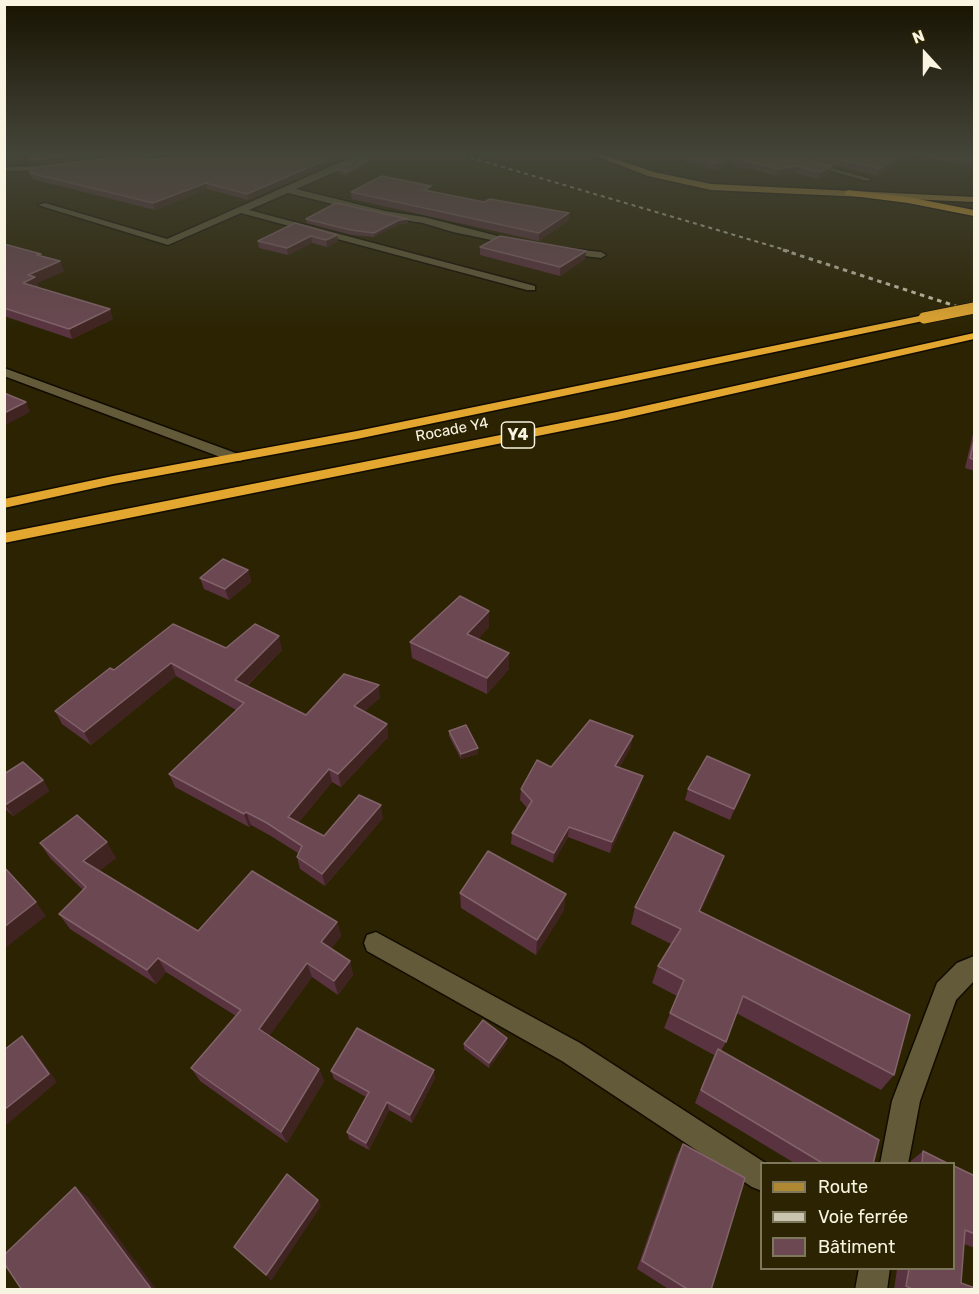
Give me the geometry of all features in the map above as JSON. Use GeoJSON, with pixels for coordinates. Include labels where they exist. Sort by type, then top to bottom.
{"type":"FeatureCollection","features":[{"type":"Feature","properties":{"kind":"highway","name":"Rocade Y4"},"geometry":{"type":"LineString","coordinates":[[4,504],[113,480],[236,458],[975,308]]}},
{"type":"Feature","properties":{"kind":"highway","name":"Rocade Y4"},"geometry":{"type":"LineString","coordinates":[[4,538],[617,416],[975,336]]}},
{"type":"Feature","properties":{"kind":"street"},"geometry":{"type":"LineString","coordinates":[[71,213],[168,242],[236,213]]}},
{"type":"Feature","properties":{"kind":"street"},"geometry":{"type":"LineString","coordinates":[[251,213],[531,288]]}},
{"type":"Feature","properties":{"kind":"street"},"geometry":{"type":"LineString","coordinates":[[383,213],[424,220],[453,229],[534,246]]}},
{"type":"Feature","properties":{"kind":"street"},"geometry":{"type":"LineString","coordinates":[[556,250],[601,255]]}},
{"type":"Feature","properties":{"kind":"street"},"geometry":{"type":"LineString","coordinates":[[4,372],[236,458]]}},
{"type":"Feature","properties":{"kind":"street"},"geometry":{"type":"LineString","coordinates":[[376,943],[571,1052],[760,1176]]}},
{"type":"Feature","properties":{"kind":"street"},"geometry":{"type":"LineString","coordinates":[[894,1162],[906,1101],[946,992],[966,972],[975,968]]}},
{"type":"Feature","properties":{"kind":"street"},"geometry":{"type":"LineString","coordinates":[[871,1290],[875,1270]]}},
{"type":"Feature","properties":{"kind":"building"},"geometry":{"type":"Polygon","coordinates":[[[317,213],[383,213],[408,219],[399,220],[374,233],[306,219],[317,213]]]}},
{"type":"Feature","properties":{"kind":"building"},"geometry":{"type":"Polygon","coordinates":[[[449,213],[568,213],[539,233],[449,213]]]}},
{"type":"Feature","properties":{"kind":"building"},"geometry":{"type":"Polygon","coordinates":[[[295,223],[337,235],[326,240],[311,236],[287,248],[258,241],[295,223]]]}},
{"type":"Feature","properties":{"kind":"building"},"geometry":{"type":"Polygon","coordinates":[[[500,236],[586,251],[560,267],[480,247],[500,236]]]}},
{"type":"Feature","properties":{"kind":"building"},"geometry":{"type":"Polygon","coordinates":[[[4,244],[60,261],[28,275],[35,277],[23,283],[110,309],[69,329],[4,308],[4,244]]]}},
{"type":"Feature","properties":{"kind":"building"},"geometry":{"type":"Polygon","coordinates":[[[4,393],[26,402],[4,413],[4,393]]]}},
{"type":"Feature","properties":{"kind":"building"},"geometry":{"type":"Polygon","coordinates":[[[975,436],[975,460],[970,458],[975,436]]]}},
{"type":"Feature","properties":{"kind":"building"},"geometry":{"type":"Polygon","coordinates":[[[223,559],[248,570],[225,589],[200,578],[223,559]]]}},
{"type":"Feature","properties":{"kind":"building"},"geometry":{"type":"Polygon","coordinates":[[[460,596],[489,611],[467,634],[509,653],[487,678],[410,642],[460,596]]]}},
{"type":"Feature","properties":{"kind":"building"},"geometry":{"type":"Polygon","coordinates":[[[173,624],[226,648],[255,624],[279,636],[235,680],[306,715],[344,674],[379,685],[354,706],[387,724],[338,774],[329,769],[288,817],[324,836],[359,795],[381,805],[322,874],[297,857],[302,846],[267,823],[246,812],[244,814],[169,774],[244,703],[171,663],[84,732],[55,711],[110,668],[114,670],[173,624]]]}},
{"type":"Feature","properties":{"kind":"building"},"geometry":{"type":"Polygon","coordinates":[[[590,720],[633,736],[615,766],[643,776],[612,842],[569,827],[554,853],[512,833],[532,801],[521,789],[537,760],[551,767],[590,720]]]}},
{"type":"Feature","properties":{"kind":"building"},"geometry":{"type":"Polygon","coordinates":[[[466,725],[478,748],[461,754],[449,731],[466,725]]]}},
{"type":"Feature","properties":{"kind":"building"},"geometry":{"type":"Polygon","coordinates":[[[707,756],[750,775],[734,809],[688,789],[707,756]]]}},
{"type":"Feature","properties":{"kind":"building"},"geometry":{"type":"Polygon","coordinates":[[[23,762],[43,780],[5,805],[4,774],[23,762]]]}},
{"type":"Feature","properties":{"kind":"building"},"geometry":{"type":"Polygon","coordinates":[[[77,815],[107,842],[83,861],[198,931],[252,871],[337,922],[321,942],[350,961],[334,981],[307,963],[259,1029],[319,1069],[281,1132],[191,1068],[241,1010],[158,958],[147,970],[59,914],[86,887],[40,843],[77,815]]]}},
{"type":"Feature","properties":{"kind":"building"},"geometry":{"type":"Polygon","coordinates":[[[674,832],[724,856],[699,911],[910,1015],[894,1075],[743,996],[726,1042],[670,1013],[684,980],[658,966],[681,929],[635,907],[674,832]]]}},
{"type":"Feature","properties":{"kind":"building"},"geometry":{"type":"Polygon","coordinates":[[[488,851],[566,894],[537,940],[460,893],[488,851]]]}},
{"type":"Feature","properties":{"kind":"building"},"geometry":{"type":"Polygon","coordinates":[[[4,867],[36,902],[4,927],[4,867]]]}},
{"type":"Feature","properties":{"kind":"building"},"geometry":{"type":"Polygon","coordinates":[[[483,1020],[507,1038],[489,1063],[464,1044],[483,1020]]]}},
{"type":"Feature","properties":{"kind":"building"},"geometry":{"type":"Polygon","coordinates":[[[357,1028],[434,1070],[410,1115],[387,1102],[366,1143],[347,1132],[369,1092],[331,1071],[357,1028]]]}},
{"type":"Feature","properties":{"kind":"building"},"geometry":{"type":"Polygon","coordinates":[[[22,1036],[49,1074],[4,1110],[4,1050],[22,1036]]]}},
{"type":"Feature","properties":{"kind":"building"},"geometry":{"type":"Polygon","coordinates":[[[718,1049],[879,1140],[874,1162],[821,1162],[701,1090],[718,1049]]]}},
{"type":"Feature","properties":{"kind":"building"},"geometry":{"type":"Polygon","coordinates":[[[683,1144],[745,1178],[711,1290],[689,1290],[642,1261],[683,1144]]]}},
{"type":"Feature","properties":{"kind":"building"},"geometry":{"type":"Polygon","coordinates":[[[923,1151],[945,1162],[922,1162],[923,1151]]]}},
{"type":"Feature","properties":{"kind":"building"},"geometry":{"type":"Polygon","coordinates":[[[955,1166],[975,1176],[975,1234],[965,1230],[961,1283],[975,1290],[914,1290],[906,1286],[909,1270],[955,1270],[955,1166]]]}},
{"type":"Feature","properties":{"kind":"building"},"geometry":{"type":"Polygon","coordinates":[[[287,1174],[318,1200],[266,1275],[234,1247],[287,1174]]]}},
{"type":"Feature","properties":{"kind":"building"},"geometry":{"type":"Polygon","coordinates":[[[75,1187],[152,1290],[22,1290],[4,1263],[4,1255],[75,1187]]]}},
{"type":"Feature","properties":{"kind":"railway"},"geometry":{"type":"LineString","coordinates":[[661,213],[789,251]]}},
{"type":"Feature","properties":{"kind":"railway"},"geometry":{"type":"LineString","coordinates":[[783,250],[974,312]]}}]}
